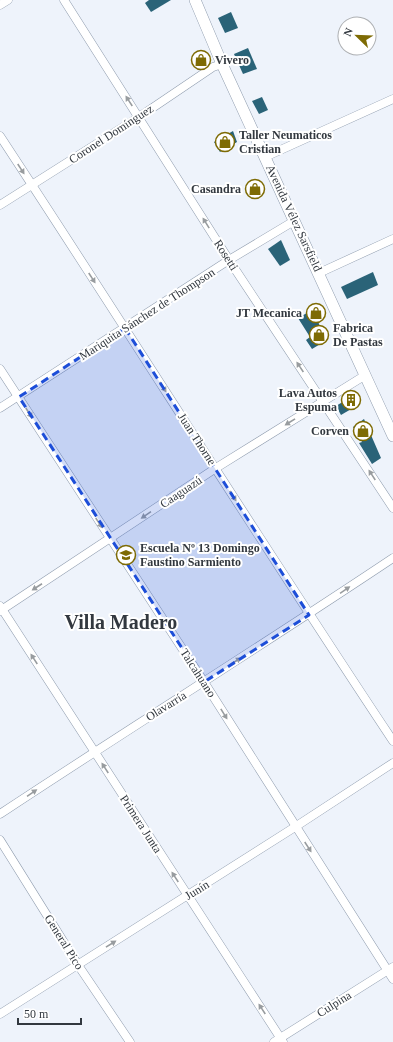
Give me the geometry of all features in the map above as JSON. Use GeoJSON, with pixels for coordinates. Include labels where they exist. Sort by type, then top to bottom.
{"type":"FeatureCollection","features":[{"type":"Feature","properties":{"kind":"main road","name":"Avenida Vélez Sarsfield"},"geometry":{"type":"LineString","coordinates":[[195,0],[222,64],[319,273],[364,376],[393,436]]}},
{"type":"Feature","properties":{"kind":"street"},"geometry":{"type":"LineString","coordinates":[[0,5],[8,0]]}},
{"type":"Feature","properties":{"kind":"street","name":"Rosetti"},"geometry":{"type":"LineString","coordinates":[[64,0],[229,260],[393,508]]}},
{"type":"Feature","properties":{"kind":"street","name":"Coronel Domínguez"},"geometry":{"type":"LineString","coordinates":[[0,205],[139,117],[213,67],[222,64]]}},
{"type":"Feature","properties":{"kind":"street"},"geometry":{"type":"LineString","coordinates":[[265,157],[393,99]]}},
{"type":"Feature","properties":{"kind":"street","name":"Juan Thorne"},"geometry":{"type":"LineString","coordinates":[[0,136],[309,614],[393,741]]}},
{"type":"Feature","properties":{"kind":"street","name":"Mariquita Sánchez de Thompson"},"geometry":{"type":"LineString","coordinates":[[0,408],[229,260],[294,221]]}},
{"type":"Feature","properties":{"kind":"street"},"geometry":{"type":"LineString","coordinates":[[319,273],[393,239]]}},
{"type":"Feature","properties":{"kind":"street","name":"Talcahuano"},"geometry":{"type":"LineString","coordinates":[[0,369],[204,682],[295,827],[390,969],[393,979]]}},
{"type":"Feature","properties":{"kind":"street","name":"Caaguazú"},"geometry":{"type":"LineString","coordinates":[[1,609],[110,539],[216,468],[364,376]]}},
{"type":"Feature","properties":{"kind":"street","name":"Olavarría"},"geometry":{"type":"LineString","coordinates":[[0,814],[393,558]]}},
{"type":"Feature","properties":{"kind":"street","name":"Primera Junta"},"geometry":{"type":"LineString","coordinates":[[1,609],[279,1041]]}},
{"type":"Feature","properties":{"kind":"street","name":"Junín"},"geometry":{"type":"LineString","coordinates":[[0,1014],[393,764]]}},
{"type":"Feature","properties":{"kind":"street","name":"General Pico"},"geometry":{"type":"LineString","coordinates":[[0,840],[78,965],[130,1042]]}},
{"type":"Feature","properties":{"kind":"street","name":"Culpina"},"geometry":{"type":"LineString","coordinates":[[279,1041],[390,969]]}},
{"type":"Feature","properties":{"kind":"highlighted area"},"geometry":{"type":"Polygon","coordinates":[[[125,328],[309,615],[204,682],[19,397],[125,328]]]}},
{"type":"Feature","properties":{"kind":"building"},"geometry":{"type":"Polygon","coordinates":[[[149,0],[171,0],[151,12],[145,3],[149,0]]]}},
{"type":"Feature","properties":{"kind":"building"},"geometry":{"type":"Polygon","coordinates":[[[231,12],[238,28],[225,33],[218,18],[231,12]]]}},
{"type":"Feature","properties":{"kind":"building"},"geometry":{"type":"Polygon","coordinates":[[[248,48],[257,69],[243,74],[234,54],[248,48]]]}},
{"type":"Feature","properties":{"kind":"building"},"geometry":{"type":"Polygon","coordinates":[[[262,97],[268,110],[259,114],[252,101],[262,97]]]}},
{"type":"Feature","properties":{"kind":"building","name":"Taller Neumaticos Cristian"},"geometry":{"type":"Polygon","coordinates":[[[233,131],[237,142],[220,152],[214,142],[233,131]]]}},
{"type":"Feature","properties":{"kind":"building"},"geometry":{"type":"Polygon","coordinates":[[[281,240],[290,260],[280,266],[268,249],[281,240]]]}},
{"type":"Feature","properties":{"kind":"building"},"geometry":{"type":"Polygon","coordinates":[[[373,272],[378,285],[347,299],[341,287],[373,272]]]}},
{"type":"Feature","properties":{"kind":"building"},"geometry":{"type":"Polygon","coordinates":[[[314,309],[321,330],[327,340],[312,349],[306,340],[310,337],[298,318],[314,309]]]}},
{"type":"Feature","properties":{"kind":"building","name":"Lava Autos Espuma"},"geometry":{"type":"Polygon","coordinates":[[[354,395],[358,405],[341,415],[336,406],[354,395]]]}},
{"type":"Feature","properties":{"kind":"building"},"geometry":{"type":"Polygon","coordinates":[[[364,419],[381,458],[372,464],[359,443],[362,442],[353,427],[364,419]]]}},
{"type":"Feature","properties":{"kind":"place","name":"Vivero"},"geometry":{"type":"Point","coordinates":[201,60]}},
{"type":"Feature","properties":{"kind":"place","name":"Taller Neumaticos Cristian"},"geometry":{"type":"Point","coordinates":[225,142]}},
{"type":"Feature","properties":{"kind":"place","name":"Casandra"},"geometry":{"type":"Point","coordinates":[255,189]}},
{"type":"Feature","properties":{"kind":"place","name":"JT Mecanica"},"geometry":{"type":"Point","coordinates":[316,313]}},
{"type":"Feature","properties":{"kind":"place","name":"Fabrica De Pastas"},"geometry":{"type":"Point","coordinates":[319,335]}},
{"type":"Feature","properties":{"kind":"place","name":"Lava Autos Espuma"},"geometry":{"type":"Point","coordinates":[351,400]}},
{"type":"Feature","properties":{"kind":"place","name":"Corven"},"geometry":{"type":"Point","coordinates":[363,431]}},
{"type":"Feature","properties":{"kind":"place","name":"Escuela Nº 13 Domingo Faustino Sarmiento"},"geometry":{"type":"Point","coordinates":[126,555]}},
{"type":"Feature","properties":{"kind":"district","name":"Villa Madero"},"geometry":{"type":"Point","coordinates":[121,622]}}]}
